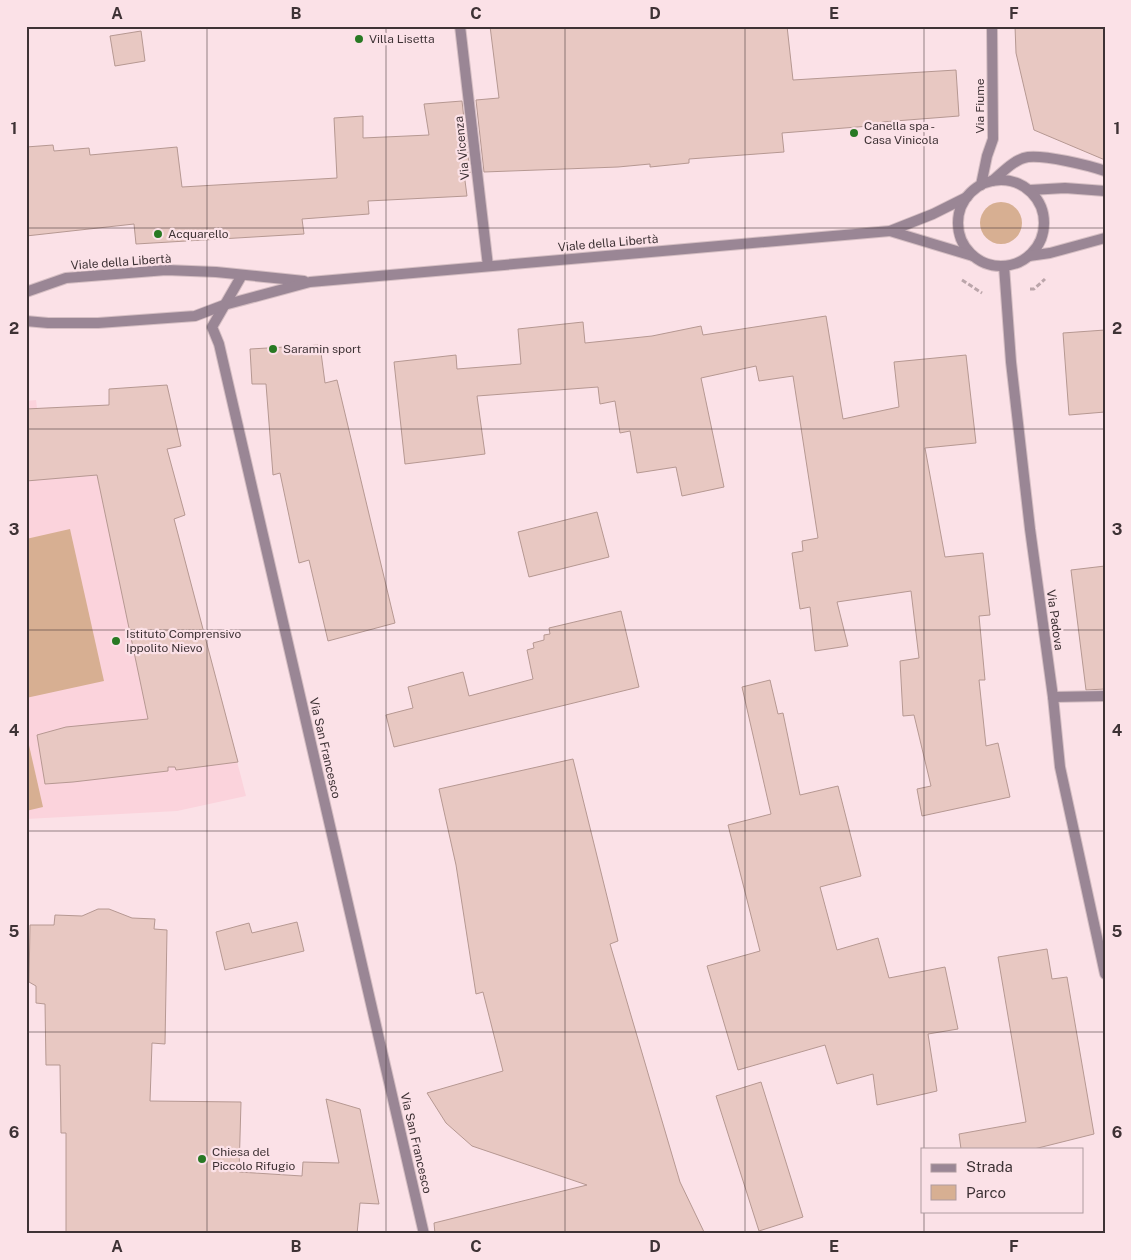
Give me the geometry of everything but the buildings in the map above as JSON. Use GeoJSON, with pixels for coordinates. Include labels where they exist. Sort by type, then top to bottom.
{"type":"FeatureCollection","features":[{"type":"Feature","properties":{"kind":"street","name":"Via Vicenza"},"geometry":{"type":"LineString","coordinates":[[460,26],[488,266]]}},
{"type":"Feature","properties":{"kind":"street","name":"Via Fiume"},"geometry":{"type":"LineString","coordinates":[[982,185],[987,156],[993,139],[992,26]]}},
{"type":"Feature","properties":{"kind":"street"},"geometry":{"type":"LineString","coordinates":[[992,181],[1017,183],[1030,190],[1039,202],[1044,216],[1044,231],[1039,245],[1029,256],[1004,266],[984,262],[974,256],[965,246],[960,234],[958,221],[967,197],[982,185],[992,181],[1010,165],[1028,158],[1094,166],[1105,171]]}},
{"type":"Feature","properties":{"kind":"street"},"geometry":{"type":"LineString","coordinates":[[1030,190],[1065,188],[1105,191]]}},
{"type":"Feature","properties":{"kind":"street","name":"Viale della Libertà"},"geometry":{"type":"LineString","coordinates":[[26,292],[66,278],[157,270],[216,272],[310,282],[890,231],[933,214],[967,197]]}},
{"type":"Feature","properties":{"kind":"street","name":"Viale della Libertà"},"geometry":{"type":"LineString","coordinates":[[890,231],[974,256]]}},
{"type":"Feature","properties":{"kind":"street"},"geometry":{"type":"LineString","coordinates":[[1029,256],[1050,253],[1105,238]]}},
{"type":"Feature","properties":{"kind":"street","name":"Via Padova"},"geometry":{"type":"LineString","coordinates":[[1004,266],[1011,362],[1060,767],[1105,974]]}},
{"type":"Feature","properties":{"kind":"street"},"geometry":{"type":"LineString","coordinates":[[195,316],[212,327],[242,275]]}},
{"type":"Feature","properties":{"kind":"street"},"geometry":{"type":"LineString","coordinates":[[26,321],[98,323],[195,316],[224,305],[310,282]]}},
{"type":"Feature","properties":{"kind":"street","name":"Via San Francesco"},"geometry":{"type":"LineString","coordinates":[[212,327],[219,344],[424,1234]]}},
{"type":"Feature","properties":{"kind":"street"},"geometry":{"type":"LineString","coordinates":[[1053,697],[1105,696]]}},
{"type":"Feature","properties":{"kind":"path"},"geometry":{"type":"LineString","coordinates":[[960,278],[983,294],[1034,289],[1046,278]]}},
{"type":"Feature","properties":{"kind":"shaded area","name":"Istituto Comprensivo Ippolito Nievo"},"geometry":{"type":"Polygon","coordinates":[[[167,385],[181,446],[167,450],[185,515],[174,519],[246,796],[177,811],[26,819],[26,401],[36,400],[37,408],[109,405],[109,389],[167,385]]]}},
{"type":"Feature","properties":{"kind":"green space"},"geometry":{"type":"Polygon","coordinates":[[[997,202],[1005,202],[1016,208],[1022,223],[1016,238],[1005,244],[997,244],[986,238],[980,227],[980,219],[986,208],[997,202]]]}},
{"type":"Feature","properties":{"kind":"green space"},"geometry":{"type":"Polygon","coordinates":[[[70,529],[104,681],[26,698],[26,539],[70,529]]]}},
{"type":"Feature","properties":{"kind":"green space"},"geometry":{"type":"Polygon","coordinates":[[[26,732],[43,807],[26,811],[26,732]]]}},
{"type":"Feature","properties":{"kind":"place","name":"Villa Lisetta"},"geometry":{"type":"Point","coordinates":[359,39]}},
{"type":"Feature","properties":{"kind":"place","name":"Canella spa - Casa Vinicola"},"geometry":{"type":"Point","coordinates":[854,133]}},
{"type":"Feature","properties":{"kind":"place","name":"Acquarello"},"geometry":{"type":"Point","coordinates":[158,234]}},
{"type":"Feature","properties":{"kind":"place","name":"Saramin sport"},"geometry":{"type":"Point","coordinates":[273,349]}},
{"type":"Feature","properties":{"kind":"place","name":"Istituto Comprensivo Ippolito Nievo"},"geometry":{"type":"Point","coordinates":[116,641]}},
{"type":"Feature","properties":{"kind":"place","name":"Chiesa del Piccolo Rifugio"},"geometry":{"type":"Point","coordinates":[202,1159]}}]}
